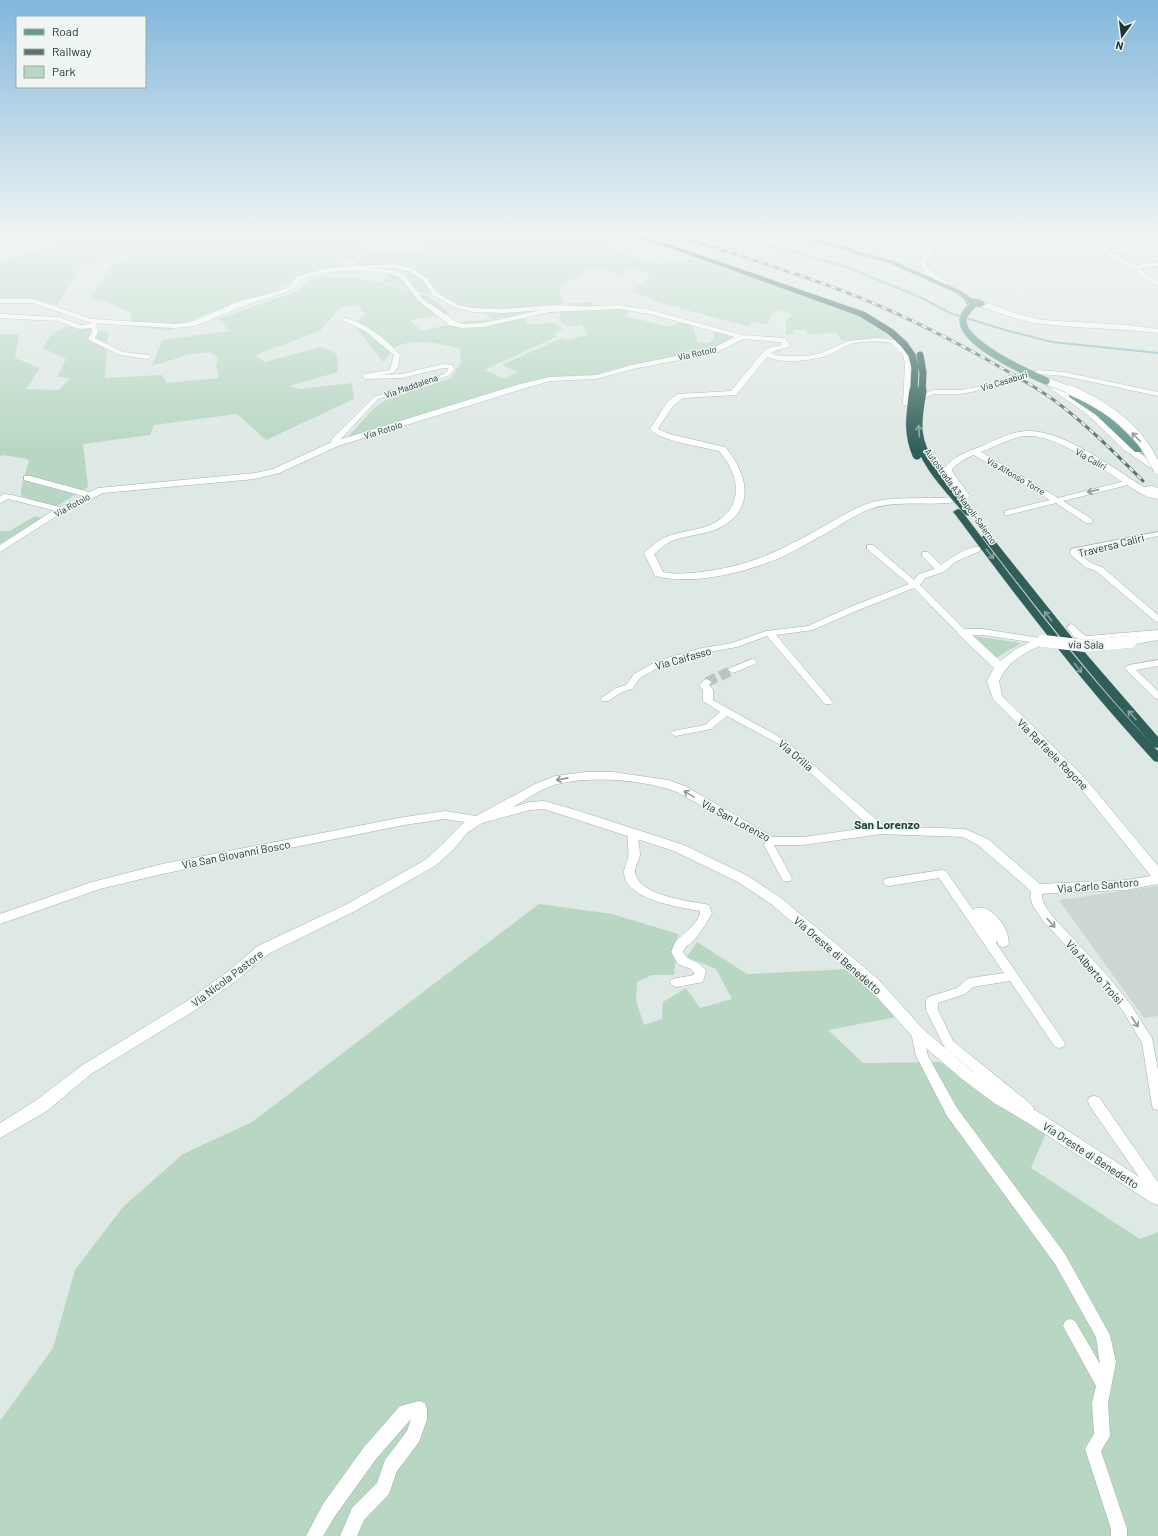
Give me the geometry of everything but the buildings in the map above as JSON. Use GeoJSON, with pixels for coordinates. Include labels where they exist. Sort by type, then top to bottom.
{"type":"FeatureCollection","features":[{"type":"Feature","properties":{"kind":"highway"},"geometry":{"type":"LineString","coordinates":[[842,307],[873,320],[891,332],[916,355]]}},
{"type":"Feature","properties":{"kind":"highway"},"geometry":{"type":"LineString","coordinates":[[852,307],[876,316],[898,330],[913,344],[916,355]]}},
{"type":"Feature","properties":{"kind":"highway","name":"Autostrada A3 Napoli-Salerno"},"geometry":{"type":"LineString","coordinates":[[916,355],[914,364],[915,378],[910,417],[911,440],[919,458],[1107,688],[1158,744]]}},
{"type":"Feature","properties":{"kind":"highway","name":"Autostrada A3 Napoli-Salerno"},"geometry":{"type":"LineString","coordinates":[[963,511],[1057,642],[1114,710],[1158,758]]}},
{"type":"Feature","properties":{"kind":"main road"},"geometry":{"type":"LineString","coordinates":[[972,307],[965,313],[963,318],[968,334],[996,355],[1085,402],[1114,426],[1138,450]]}},
{"type":"Feature","properties":{"kind":"street"},"geometry":{"type":"LineString","coordinates":[[49,307],[94,324]]}},
{"type":"Feature","properties":{"kind":"street"},"geometry":{"type":"LineString","coordinates":[[0,316],[60,319],[79,327],[94,324],[175,326],[192,324],[234,307]]}},
{"type":"Feature","properties":{"kind":"street"},"geometry":{"type":"LineString","coordinates":[[430,307],[452,324],[462,326],[479,326],[550,310],[619,307],[637,309],[742,337]]}},
{"type":"Feature","properties":{"kind":"street"},"geometry":{"type":"LineString","coordinates":[[459,307],[473,310],[504,311],[559,307],[582,308]]}},
{"type":"Feature","properties":{"kind":"street"},"geometry":{"type":"LineString","coordinates":[[990,307],[1016,316],[1033,320],[1157,329]]}},
{"type":"Feature","properties":{"kind":"street","name":"Via Maddalena"},"geometry":{"type":"LineString","coordinates":[[337,444],[335,441],[376,398],[446,375],[451,370],[451,366],[443,366],[402,376],[367,378],[365,375],[392,372],[395,367],[397,355],[379,338],[356,323],[346,320]]}},
{"type":"Feature","properties":{"kind":"street"},"geometry":{"type":"LineString","coordinates":[[94,324],[95,332],[91,339],[122,354],[148,357]]}},
{"type":"Feature","properties":{"kind":"street","name":"Via Rotolo"},"geometry":{"type":"LineString","coordinates":[[0,549],[60,510],[101,490],[255,476],[276,471],[337,444],[544,380],[596,377],[632,367],[713,351],[742,337],[777,339],[786,343],[784,347],[771,350],[766,354],[733,394],[680,396],[671,403],[654,429],[666,436],[722,449],[726,453],[739,476],[741,497],[739,505],[731,515],[720,523],[707,529],[669,539],[649,553],[659,574],[674,577],[709,574],[741,568],[780,554],[869,506],[881,503],[922,501],[944,502],[963,498],[965,496],[948,469],[956,460],[1018,435],[1028,432],[1036,433]]}},
{"type":"Feature","properties":{"kind":"street","name":"Via Casaburi"},"geometry":{"type":"LineString","coordinates":[[766,354],[772,358],[808,357],[829,353],[852,342],[872,340],[893,341],[906,355],[907,359],[908,372],[906,404],[933,392],[960,392],[972,390],[996,384],[1010,377],[1038,372],[1064,374],[1158,394]]}},
{"type":"Feature","properties":{"kind":"street"},"geometry":{"type":"LineString","coordinates":[[1046,381],[1091,414],[1127,448],[1158,470]]}},
{"type":"Feature","properties":{"kind":"street"},"geometry":{"type":"LineString","coordinates":[[1046,381],[1073,390],[1112,415],[1144,445],[1158,470]]}},
{"type":"Feature","properties":{"kind":"street","name":"Via Caliri"},"geometry":{"type":"LineString","coordinates":[[1036,433],[1048,436],[1102,464],[1129,482],[1153,492],[1158,505]]}},
{"type":"Feature","properties":{"kind":"street","name":"Via Alfonso Torre"},"geometry":{"type":"LineString","coordinates":[[975,452],[1089,521]]}},
{"type":"Feature","properties":{"kind":"street"},"geometry":{"type":"LineString","coordinates":[[27,478],[90,495]]}},
{"type":"Feature","properties":{"kind":"street"},"geometry":{"type":"LineString","coordinates":[[1008,513],[1129,482]]}},
{"type":"Feature","properties":{"kind":"street"},"geometry":{"type":"LineString","coordinates":[[0,501],[6,496],[60,510]]}},
{"type":"Feature","properties":{"kind":"street","name":"Traversa Caliri"},"geometry":{"type":"LineString","coordinates":[[1158,534],[1074,552],[1074,554],[1088,565],[1099,569],[1158,619]]}},
{"type":"Feature","properties":{"kind":"street"},"geometry":{"type":"LineString","coordinates":[[870,547],[915,585],[1000,667],[1007,660],[1043,641]]}},
{"type":"Feature","properties":{"kind":"street"},"geometry":{"type":"LineString","coordinates":[[915,585],[922,576],[941,570],[952,560],[977,549]]}},
{"type":"Feature","properties":{"kind":"street"},"geometry":{"type":"LineString","coordinates":[[925,554],[941,570]]}},
{"type":"Feature","properties":{"kind":"street","name":"Via Caifasso"},"geometry":{"type":"LineString","coordinates":[[605,699],[619,690],[629,687],[637,676],[660,663],[702,651],[734,645],[770,634],[810,628],[853,609],[915,585]]}},
{"type":"Feature","properties":{"kind":"street"},"geometry":{"type":"LineString","coordinates":[[1071,627],[1077,635],[1086,639],[1158,633]]}},
{"type":"Feature","properties":{"kind":"street"},"geometry":{"type":"LineString","coordinates":[[959,628],[1043,641]]}},
{"type":"Feature","properties":{"kind":"street"},"geometry":{"type":"LineString","coordinates":[[770,634],[828,702]]}},
{"type":"Feature","properties":{"kind":"street","name":"via Sala"},"geometry":{"type":"LineString","coordinates":[[1043,641],[1086,646],[1130,642],[1158,637]]}},
{"type":"Feature","properties":{"kind":"street"},"geometry":{"type":"LineString","coordinates":[[733,670],[752,662]]}},
{"type":"Feature","properties":{"kind":"street"},"geometry":{"type":"LineString","coordinates":[[1158,662],[1129,668],[1158,696]]}},
{"type":"Feature","properties":{"kind":"street","name":"Via Raffaele Ragone"},"geometry":{"type":"LineString","coordinates":[[1000,667],[993,681],[997,697],[1081,781],[1158,875]]}},
{"type":"Feature","properties":{"kind":"street","name":"Via Orilia"},"geometry":{"type":"LineString","coordinates":[[707,686],[708,701],[780,741],[881,830]]}},
{"type":"Feature","properties":{"kind":"street"},"geometry":{"type":"LineString","coordinates":[[676,733],[708,727],[726,712]]}},
{"type":"Feature","properties":{"kind":"street","name":"Via San Lorenzo"},"geometry":{"type":"LineString","coordinates":[[478,820],[521,796],[559,779],[586,776],[613,776],[664,783],[675,787],[771,841],[803,841],[881,830],[965,833],[983,842],[1037,889]]}},
{"type":"Feature","properties":{"kind":"street","name":"Via Oreste di Benedetto"},"geometry":{"type":"LineString","coordinates":[[478,820],[530,806],[544,805],[679,848],[743,879],[776,901],[873,983],[916,1032],[967,1075],[998,1098],[1034,1118],[1158,1198]]}},
{"type":"Feature","properties":{"kind":"street","name":"Via San Giovanni Bosco"},"geometry":{"type":"LineString","coordinates":[[0,919],[97,885],[162,869],[404,821],[445,815],[478,820]]}},
{"type":"Feature","properties":{"kind":"street","name":"Via Nicola Pastore"},"geometry":{"type":"LineString","coordinates":[[0,1131],[41,1106],[86,1070],[192,1004],[232,976],[263,950],[371,897],[430,863],[448,847],[464,829],[478,820]]}},
{"type":"Feature","properties":{"kind":"street"},"geometry":{"type":"LineString","coordinates":[[634,833],[632,839],[634,857],[629,868],[630,875],[639,889],[679,904],[705,908],[706,913],[698,927],[690,937],[680,944],[677,952],[682,961],[695,966],[700,971],[698,979],[676,982]]}},
{"type":"Feature","properties":{"kind":"street"},"geometry":{"type":"LineString","coordinates":[[771,841],[769,845],[787,878]]}},
{"type":"Feature","properties":{"kind":"street"},"geometry":{"type":"LineString","coordinates":[[889,882],[942,874],[1059,1043]]}},
{"type":"Feature","properties":{"kind":"street","name":"Via Carlo Santoro"},"geometry":{"type":"LineString","coordinates":[[1037,889],[1126,885],[1158,879]]}},
{"type":"Feature","properties":{"kind":"street","name":"Via Alberto Troisi"},"geometry":{"type":"LineString","coordinates":[[1037,889],[1036,896],[1038,906],[1043,913],[1103,978],[1127,1008],[1148,1042],[1154,1087],[1158,1104]]}},
{"type":"Feature","properties":{"kind":"street"},"geometry":{"type":"LineString","coordinates":[[990,943],[992,938],[989,930],[978,912],[986,913],[1000,931],[1003,943]]}},
{"type":"Feature","properties":{"kind":"street"},"geometry":{"type":"LineString","coordinates":[[1013,976],[970,983],[961,992],[932,1000],[932,1010],[949,1044],[1025,1107],[1034,1118]]}},
{"type":"Feature","properties":{"kind":"street"},"geometry":{"type":"LineString","coordinates":[[916,1032],[922,1056],[952,1112],[1060,1258],[1103,1334],[1108,1362],[1100,1403],[1102,1436],[1093,1450],[1119,1529],[1119,1536]]}},
{"type":"Feature","properties":{"kind":"street"},"geometry":{"type":"LineString","coordinates":[[1094,1101],[1158,1193]]}},
{"type":"Feature","properties":{"kind":"street"},"geometry":{"type":"LineString","coordinates":[[1070,1326],[1104,1385]]}},
{"type":"Feature","properties":{"kind":"street"},"geometry":{"type":"LineString","coordinates":[[314,1536],[329,1510],[375,1447],[406,1412],[418,1409],[419,1419],[413,1436],[391,1466],[383,1488],[358,1514],[348,1536]]}},
{"type":"Feature","properties":{"kind":"shaded area"},"geometry":{"type":"Polygon","coordinates":[[[1158,886],[1158,1016],[1144,1018],[1059,900],[1158,886]]]}},
{"type":"Feature","properties":{"kind":"green space"},"geometry":{"type":"Polygon","coordinates":[[[117,307],[225,307],[169,331],[131,326],[131,313],[117,307]]]}},
{"type":"Feature","properties":{"kind":"green space"},"geometry":{"type":"Polygon","coordinates":[[[253,307],[344,307],[341,307],[320,331],[255,355],[265,362],[321,347],[337,354],[338,372],[289,386],[301,389],[352,383],[354,399],[266,440],[237,414],[154,425],[150,435],[83,444],[88,487],[57,506],[21,496],[21,489],[29,461],[27,459],[4,455],[0,456],[0,334],[19,334],[15,358],[40,368],[26,389],[59,390],[70,378],[57,377],[66,359],[43,348],[49,338],[56,332],[63,328],[71,327],[108,332],[105,378],[162,375],[167,383],[219,378],[216,366],[218,358],[210,352],[187,355],[152,366],[162,340],[230,331],[218,319],[253,307]]]}},
{"type":"Feature","properties":{"kind":"green space"},"geometry":{"type":"Polygon","coordinates":[[[359,307],[441,307],[449,313],[410,320],[422,331],[465,321],[524,318],[528,324],[554,323],[563,329],[555,333],[556,337],[484,370],[505,379],[518,372],[502,365],[562,338],[565,340],[587,335],[582,324],[568,327],[559,321],[560,314],[566,307],[593,307],[594,309],[618,308],[630,310],[625,316],[670,327],[679,322],[693,326],[698,343],[709,343],[714,338],[714,332],[727,335],[733,339],[710,349],[629,365],[594,375],[542,378],[347,438],[373,409],[386,400],[451,378],[461,362],[460,349],[446,345],[412,342],[396,347],[383,362],[354,325],[365,314],[359,307]]]}},
{"type":"Feature","properties":{"kind":"green space"},"geometry":{"type":"Polygon","coordinates":[[[468,307],[560,307],[556,313],[491,319],[481,309],[468,307]]]}},
{"type":"Feature","properties":{"kind":"green space"},"geometry":{"type":"Polygon","coordinates":[[[675,307],[840,307],[872,324],[889,337],[842,341],[837,333],[808,334],[806,330],[792,330],[795,334],[786,335],[786,321],[793,314],[780,310],[771,315],[768,324],[751,322],[749,327],[675,307]]]}},
{"type":"Feature","properties":{"kind":"green space"},"geometry":{"type":"Polygon","coordinates":[[[35,516],[42,518],[0,544],[0,531],[10,531],[35,516]]]}},
{"type":"Feature","properties":{"kind":"green space"},"geometry":{"type":"Polygon","coordinates":[[[973,636],[1021,643],[996,658],[973,636]]]}},
{"type":"Feature","properties":{"kind":"green space"},"geometry":{"type":"Polygon","coordinates":[[[539,904],[612,914],[678,934],[674,975],[652,975],[637,982],[636,1001],[644,1025],[662,1019],[663,1002],[686,988],[700,1008],[732,999],[716,969],[687,957],[697,942],[747,974],[850,969],[896,1017],[828,1030],[863,1063],[940,1062],[1046,1133],[1031,1168],[1140,1239],[1158,1232],[1158,1536],[0,1536],[0,1421],[53,1348],[75,1270],[123,1207],[183,1154],[252,1122],[539,904]]]}},
{"type":"Feature","properties":{"kind":"waterway"},"geometry":{"type":"LineString","coordinates":[[938,307],[950,313],[1005,330],[1052,342],[1158,353]]}},
{"type":"Feature","properties":{"kind":"tunnel"},"geometry":{"type":"LineString","coordinates":[[1138,450],[1157,469]]}},
{"type":"Feature","properties":{"kind":"tunnel"},"geometry":{"type":"LineString","coordinates":[[707,682],[733,670]]}},
{"type":"Feature","properties":{"kind":"railway"},"geometry":{"type":"LineString","coordinates":[[881,307],[912,320],[949,339],[1035,387],[1063,407],[1087,427],[1143,481]]}},
{"type":"Feature","properties":{"kind":"district","name":"San Lorenzo"},"geometry":{"type":"Point","coordinates":[887,824]}}]}
